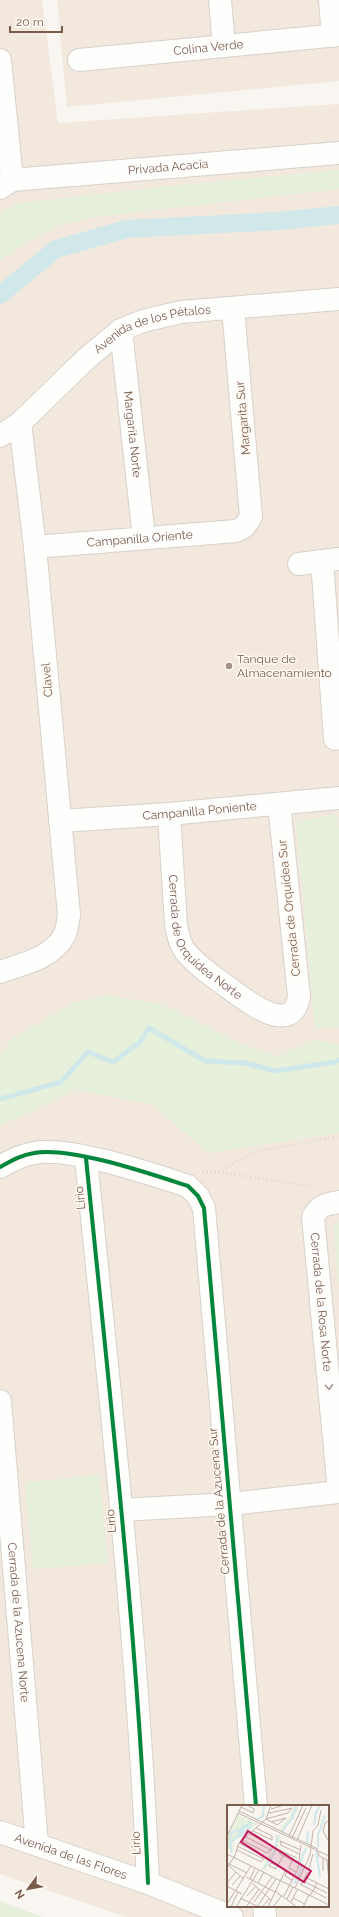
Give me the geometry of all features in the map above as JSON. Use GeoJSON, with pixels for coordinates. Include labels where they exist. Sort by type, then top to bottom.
{"type":"FeatureCollection","features":[{"type":"Feature","properties":{"kind":"street"},"geometry":{"type":"LineString","coordinates":[[220,0],[224,46]]}},
{"type":"Feature","properties":{"kind":"street"},"geometry":{"type":"LineString","coordinates":[[330,0],[336,35]]}},
{"type":"Feature","properties":{"kind":"street","name":"Colina Verde"},"geometry":{"type":"LineString","coordinates":[[79,60],[336,35]]}},
{"type":"Feature","properties":{"kind":"street"},"geometry":{"type":"LineString","coordinates":[[0,66],[6,184]]}},
{"type":"Feature","properties":{"kind":"street","name":"Privada Acacia"},"geometry":{"type":"LineString","coordinates":[[6,184],[339,152]]}},
{"type":"Feature","properties":{"kind":"street","name":"Avenida de los Pétalos"},"geometry":{"type":"LineString","coordinates":[[0,436],[20,423],[87,358],[121,330],[143,320],[181,312],[339,299]]}},
{"type":"Feature","properties":{"kind":"street","name":"Margarita Sur"},"geometry":{"type":"LineString","coordinates":[[233,308],[251,517],[244,527]]}},
{"type":"Feature","properties":{"kind":"street","name":"Margarita Norte"},"geometry":{"type":"LineString","coordinates":[[121,330],[144,538]]}},
{"type":"Feature","properties":{"kind":"street","name":"Clavel"},"geometry":{"type":"LineString","coordinates":[[0,972],[40,958],[51,951],[64,936],[69,915],[34,547],[20,423]]}},
{"type":"Feature","properties":{"kind":"street","name":"Campanilla Oriente"},"geometry":{"type":"LineString","coordinates":[[34,547],[236,531],[244,527]]}},
{"type":"Feature","properties":{"kind":"street"},"geometry":{"type":"LineString","coordinates":[[299,564],[330,560],[335,739]]}},
{"type":"Feature","properties":{"kind":"street","name":"Campanilla Poniente"},"geometry":{"type":"LineString","coordinates":[[60,821],[169,814],[339,798]]}},
{"type":"Feature","properties":{"kind":"street","name":"Cerrada de Orquídea Sur"},"geometry":{"type":"LineString","coordinates":[[279,804],[299,996],[294,1010]]}},
{"type":"Feature","properties":{"kind":"street","name":"Cerrada de Orquídea Norte"},"geometry":{"type":"LineString","coordinates":[[169,814],[176,925],[178,937],[184,949],[208,973],[261,1010],[280,1016],[289,1014],[294,1010]]}},
{"type":"Feature","properties":{"kind":"street"},"geometry":{"type":"LineString","coordinates":[[0,1167],[17,1158],[33,1153],[49,1151],[86,1158],[193,1191]]}},
{"type":"Feature","properties":{"kind":"street","name":"Lirio"},"geometry":{"type":"LineString","coordinates":[[86,1158],[121,1510],[144,1783],[148,1883]]}},
{"type":"Feature","properties":{"kind":"street","name":"Cerrada de la Azucena Sur"},"geometry":{"type":"LineString","coordinates":[[193,1191],[204,1208],[256,1805]]}},
{"type":"Feature","properties":{"kind":"street","name":"Cerrada de la Rosa Norte"},"geometry":{"type":"LineString","coordinates":[[339,1202],[325,1204],[317,1210],[313,1217],[339,1492]]}},
{"type":"Feature","properties":{"kind":"street","name":"Cerrada de la Azucena Norte"},"geometry":{"type":"LineString","coordinates":[[0,1401],[37,1844]]}},
{"type":"Feature","properties":{"kind":"street"},"geometry":{"type":"LineString","coordinates":[[121,1510],[230,1504],[339,1492]]}},
{"type":"Feature","properties":{"kind":"street","name":"Avenida de las Flores"},"geometry":{"type":"LineString","coordinates":[[0,1832],[148,1883],[232,1917]]}},
{"type":"Feature","properties":{"kind":"street"},"geometry":{"type":"LineString","coordinates":[[264,1907],[265,1917]]}},
{"type":"Feature","properties":{"kind":"path"},"geometry":{"type":"LineString","coordinates":[[219,1172],[235,1162],[259,1151],[339,1136]]}},
{"type":"Feature","properties":{"kind":"path"},"geometry":{"type":"LineString","coordinates":[[193,1191],[202,1172],[219,1172],[309,1187],[324,1186]]}},
{"type":"Feature","properties":{"kind":"shaded area"},"geometry":{"type":"Polygon","coordinates":[[[0,0],[42,0],[58,123],[339,104],[339,1917],[126,1917],[0,1874],[0,0]]]}},
{"type":"Feature","properties":{"kind":"shaded area"},"geometry":{"type":"Polygon","coordinates":[[[57,0],[339,0],[339,81],[67,107],[57,0]]]}},
{"type":"Feature","properties":{"kind":"green space"},"geometry":{"type":"Polygon","coordinates":[[[339,170],[339,189],[102,216],[59,225],[0,260],[0,213],[19,203],[169,186],[339,170]]]}},
{"type":"Feature","properties":{"kind":"green space"},"geometry":{"type":"Polygon","coordinates":[[[337,814],[339,836],[339,1027],[315,1029],[296,822],[337,814]]]}},
{"type":"Feature","properties":{"kind":"green space"},"geometry":{"type":"Polygon","coordinates":[[[108,995],[164,1005],[239,1043],[277,1056],[314,1040],[339,1044],[339,1133],[209,1153],[151,1104],[76,1090],[0,1126],[0,1058],[10,1040],[73,1003],[108,995]]]}},
{"type":"Feature","properties":{"kind":"green space"},"geometry":{"type":"Polygon","coordinates":[[[339,1223],[339,1292],[333,1224],[339,1223]]]}},
{"type":"Feature","properties":{"kind":"green space"},"geometry":{"type":"Polygon","coordinates":[[[99,1474],[108,1563],[33,1569],[25,1483],[99,1474]]]}},
{"type":"Feature","properties":{"kind":"green space"},"geometry":{"type":"Polygon","coordinates":[[[0,1901],[42,1917],[0,1917],[0,1901]]]}},
{"type":"Feature","properties":{"kind":"waterway"},"geometry":{"type":"LineString","coordinates":[[0,295],[56,249],[127,229],[279,221],[339,215]]}},
{"type":"Feature","properties":{"kind":"waterway"},"geometry":{"type":"LineString","coordinates":[[0,1099],[61,1082],[88,1052],[113,1062],[140,1042],[149,1028],[205,1061],[245,1063],[276,1071],[339,1060]]}},
{"type":"Feature","properties":{"kind":"cycle path"},"geometry":{"type":"LineString","coordinates":[[0,1167],[12,1160],[34,1153],[49,1152],[89,1157],[133,1168],[188,1186],[198,1196],[204,1208],[256,1805]]}},
{"type":"Feature","properties":{"kind":"cycle path"},"geometry":{"type":"LineString","coordinates":[[86,1158],[114,1429],[130,1610],[148,1883]]}},
{"type":"Feature","properties":{"kind":"place","name":"Tanque de Almacenamiento"},"geometry":{"type":"Point","coordinates":[229,666]}}]}
